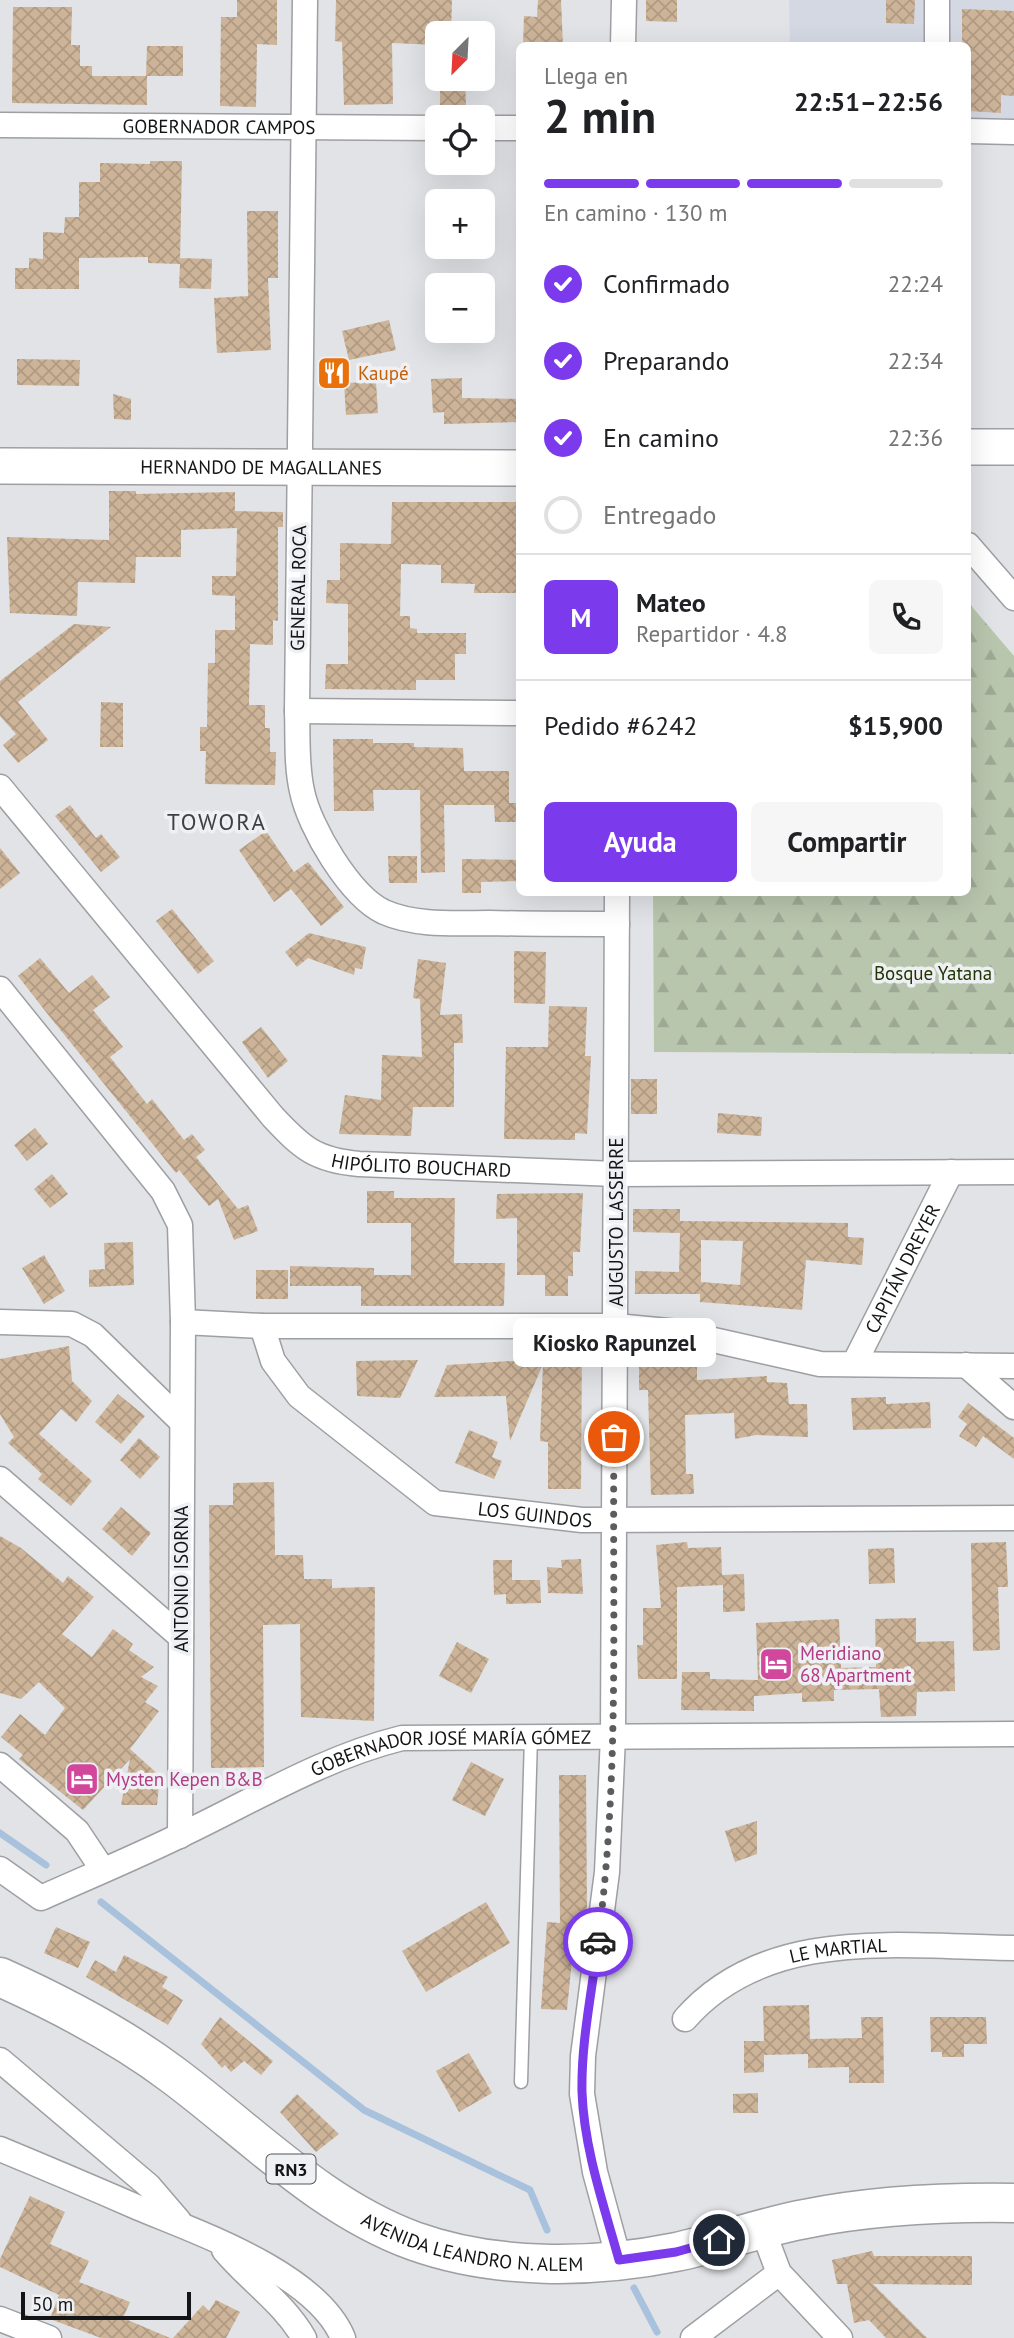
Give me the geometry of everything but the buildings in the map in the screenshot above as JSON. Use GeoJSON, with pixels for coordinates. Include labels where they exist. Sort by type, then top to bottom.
{"type":"FeatureCollection","features":[{"type":"Feature","properties":{"kind":"highway","name":"AVENIDA LEANDRO N. ALEM"},"geometry":{"type":"LineString","coordinates":[[0,1977],[48,1998],[160,2066],[306,2182],[358,2215],[414,2241],[469,2256],[521,2262],[619,2260],[676,2252],[762,2228],[875,2208],[1014,2203]]}},
{"type":"Feature","properties":{"kind":"main road","name":"HERNANDO DE MAGALLANES"},"geometry":{"type":"LineString","coordinates":[[0,443],[300,455],[516,468]]}},
{"type":"Feature","properties":{"kind":"main road","name":"HERNANDO DE MAGALLANES"},"geometry":{"type":"LineString","coordinates":[[0,466],[516,444]]}},
{"type":"Feature","properties":{"kind":"main road"},"geometry":{"type":"LineString","coordinates":[[971,447],[1014,447]]}},
{"type":"Feature","properties":{"kind":"main road"},"geometry":{"type":"LineString","coordinates":[[971,470],[1014,470]]}},
{"type":"Feature","properties":{"kind":"street","name":"GENERAL ROCA"},"geometry":{"type":"LineString","coordinates":[[305,0],[297,711],[298,768],[304,804],[347,879],[366,900],[383,911],[405,919],[438,923],[617,924]]}},
{"type":"Feature","properties":{"kind":"street"},"geometry":{"type":"LineString","coordinates":[[623,42],[624,0]]}},
{"type":"Feature","properties":{"kind":"street"},"geometry":{"type":"LineString","coordinates":[[937,0],[937,42]]}},
{"type":"Feature","properties":{"kind":"street","name":"GOBERNADOR CAMPOS"},"geometry":{"type":"LineString","coordinates":[[0,125],[425,128]]}},
{"type":"Feature","properties":{"kind":"street"},"geometry":{"type":"LineString","coordinates":[[495,128],[516,128]]}},
{"type":"Feature","properties":{"kind":"street"},"geometry":{"type":"LineString","coordinates":[[971,131],[1014,132]]}},
{"type":"Feature","properties":{"kind":"street"},"geometry":{"type":"LineString","coordinates":[[971,548],[1014,597]]}},
{"type":"Feature","properties":{"kind":"street"},"geometry":{"type":"LineString","coordinates":[[297,711],[516,713]]}},
{"type":"Feature","properties":{"kind":"street","name":"HIPÓLITO BOUCHARD"},"geometry":{"type":"LineString","coordinates":[[0,787],[273,1117],[315,1156],[332,1162],[359,1164],[616,1174],[1014,1172]]}},
{"type":"Feature","properties":{"kind":"street","name":"AUGUSTO LASSERRE"},"geometry":{"type":"LineString","coordinates":[[617,896],[612,1736],[607,1871],[583,2056],[582,2094],[595,2172],[619,2260]]}},
{"type":"Feature","properties":{"kind":"street","name":"ANTONIO ISORNA"},"geometry":{"type":"LineString","coordinates":[[0,989],[163,1191],[180,1226],[183,1322],[180,1836]]}},
{"type":"Feature","properties":{"kind":"street","name":"CAPITÁN DREYER"},"geometry":{"type":"LineString","coordinates":[[854,1364],[951,1172]]}},
{"type":"Feature","properties":{"kind":"street"},"geometry":{"type":"LineString","coordinates":[[0,1322],[72,1324],[93,1335],[181,1421]]}},
{"type":"Feature","properties":{"kind":"street"},"geometry":{"type":"LineString","coordinates":[[183,1322],[262,1326],[616,1326],[678,1332],[820,1364],[1014,1366]]}},
{"type":"Feature","properties":{"kind":"street","name":"LOS GUINDOS"},"geometry":{"type":"LineString","coordinates":[[262,1326],[273,1361],[299,1396],[428,1499],[447,1506],[551,1518],[614,1520],[1014,1518]]}},
{"type":"Feature","properties":{"kind":"street"},"geometry":{"type":"LineString","coordinates":[[966,1365],[1014,1407]]}},
{"type":"Feature","properties":{"kind":"street"},"geometry":{"type":"LineString","coordinates":[[0,1479],[181,1637]]}},
{"type":"Feature","properties":{"kind":"street","name":"GOBERNADOR JOSÉ MARÍA GÓMEZ"},"geometry":{"type":"LineString","coordinates":[[0,1869],[41,1898],[180,1836],[284,1784],[377,1744],[402,1738],[1014,1734]]}},
{"type":"Feature","properties":{"kind":"street"},"geometry":{"type":"LineString","coordinates":[[0,1765],[76,1831],[103,1870]]}},
{"type":"Feature","properties":{"kind":"street","name":"LE MARTIAL"},"geometry":{"type":"LineString","coordinates":[[685,2019],[701,2002],[758,1966],[807,1951],[848,1946],[1014,1948]]}},
{"type":"Feature","properties":{"kind":"street"},"geometry":{"type":"LineString","coordinates":[[0,2060],[149,2186],[184,2227]]}},
{"type":"Feature","properties":{"kind":"street"},"geometry":{"type":"LineString","coordinates":[[0,2149],[217,2241],[292,2282],[321,2305],[338,2325],[343,2338]]}},
{"type":"Feature","properties":{"kind":"street"},"geometry":{"type":"LineString","coordinates":[[762,2228],[779,2273],[840,2338]]}},
{"type":"Feature","properties":{"kind":"street"},"geometry":{"type":"LineString","coordinates":[[217,2241],[242,2271],[291,2316],[304,2338]]}},
{"type":"Feature","properties":{"kind":"street"},"geometry":{"type":"LineString","coordinates":[[693,2338],[779,2273]]}},
{"type":"Feature","properties":{"kind":"street"},"geometry":{"type":"LineString","coordinates":[[0,2319],[49,2338]]}},
{"type":"Feature","properties":{"kind":"lane"},"geometry":{"type":"LineString","coordinates":[[521,2082],[531,1737]]}},
{"type":"Feature","properties":{"kind":"shaded area"},"geometry":{"type":"Polygon","coordinates":[[[789,0],[1014,0],[1014,119],[971,118],[971,42],[790,42],[789,0]]]}},
{"type":"Feature","properties":{"kind":"green space","name":"Bosque Yatana"},"geometry":{"type":"Polygon","coordinates":[[[971,606],[1014,656],[1014,1054],[654,1052],[653,896],[971,896],[971,606]]]}},
{"type":"Feature","properties":{"kind":"waterway"},"geometry":{"type":"LineString","coordinates":[[0,1833],[46,1865]]}},
{"type":"Feature","properties":{"kind":"waterway"},"geometry":{"type":"LineString","coordinates":[[101,1902],[364,2110],[530,2190],[547,2230]]}},
{"type":"Feature","properties":{"kind":"waterway"},"geometry":{"type":"LineString","coordinates":[[634,2288],[657,2332]]}},
{"type":"Feature","properties":{"kind":"way so far"},"geometry":{"type":"LineString","coordinates":[[598,1942],[607,1871],[612,1736],[614,1437]]}},
{"type":"Feature","properties":{"kind":"place","name":"Kaupé"},"geometry":{"type":"Point","coordinates":[334,373]}},
{"type":"Feature","properties":{"kind":"place","name":"Kiosko Rapunzel"},"geometry":{"type":"Point","coordinates":[614,1437]}},
{"type":"Feature","properties":{"kind":"place","name":"Meridiano 68 Apartment"},"geometry":{"type":"Point","coordinates":[776,1664]}},
{"type":"Feature","properties":{"kind":"place","name":"Mysten Kepen B&B"},"geometry":{"type":"Point","coordinates":[82,1779]}},
{"type":"Feature","properties":{"kind":"district","name":"TOWORA"},"geometry":{"type":"Point","coordinates":[217,821]}},
{"type":"Feature","properties":{"kind":"route"},"geometry":{"type":"LineString","coordinates":[[598,1942],[583,2056],[582,2094],[586,2131],[595,2172],[619,2260],[676,2252],[719,2240]]}}]}
